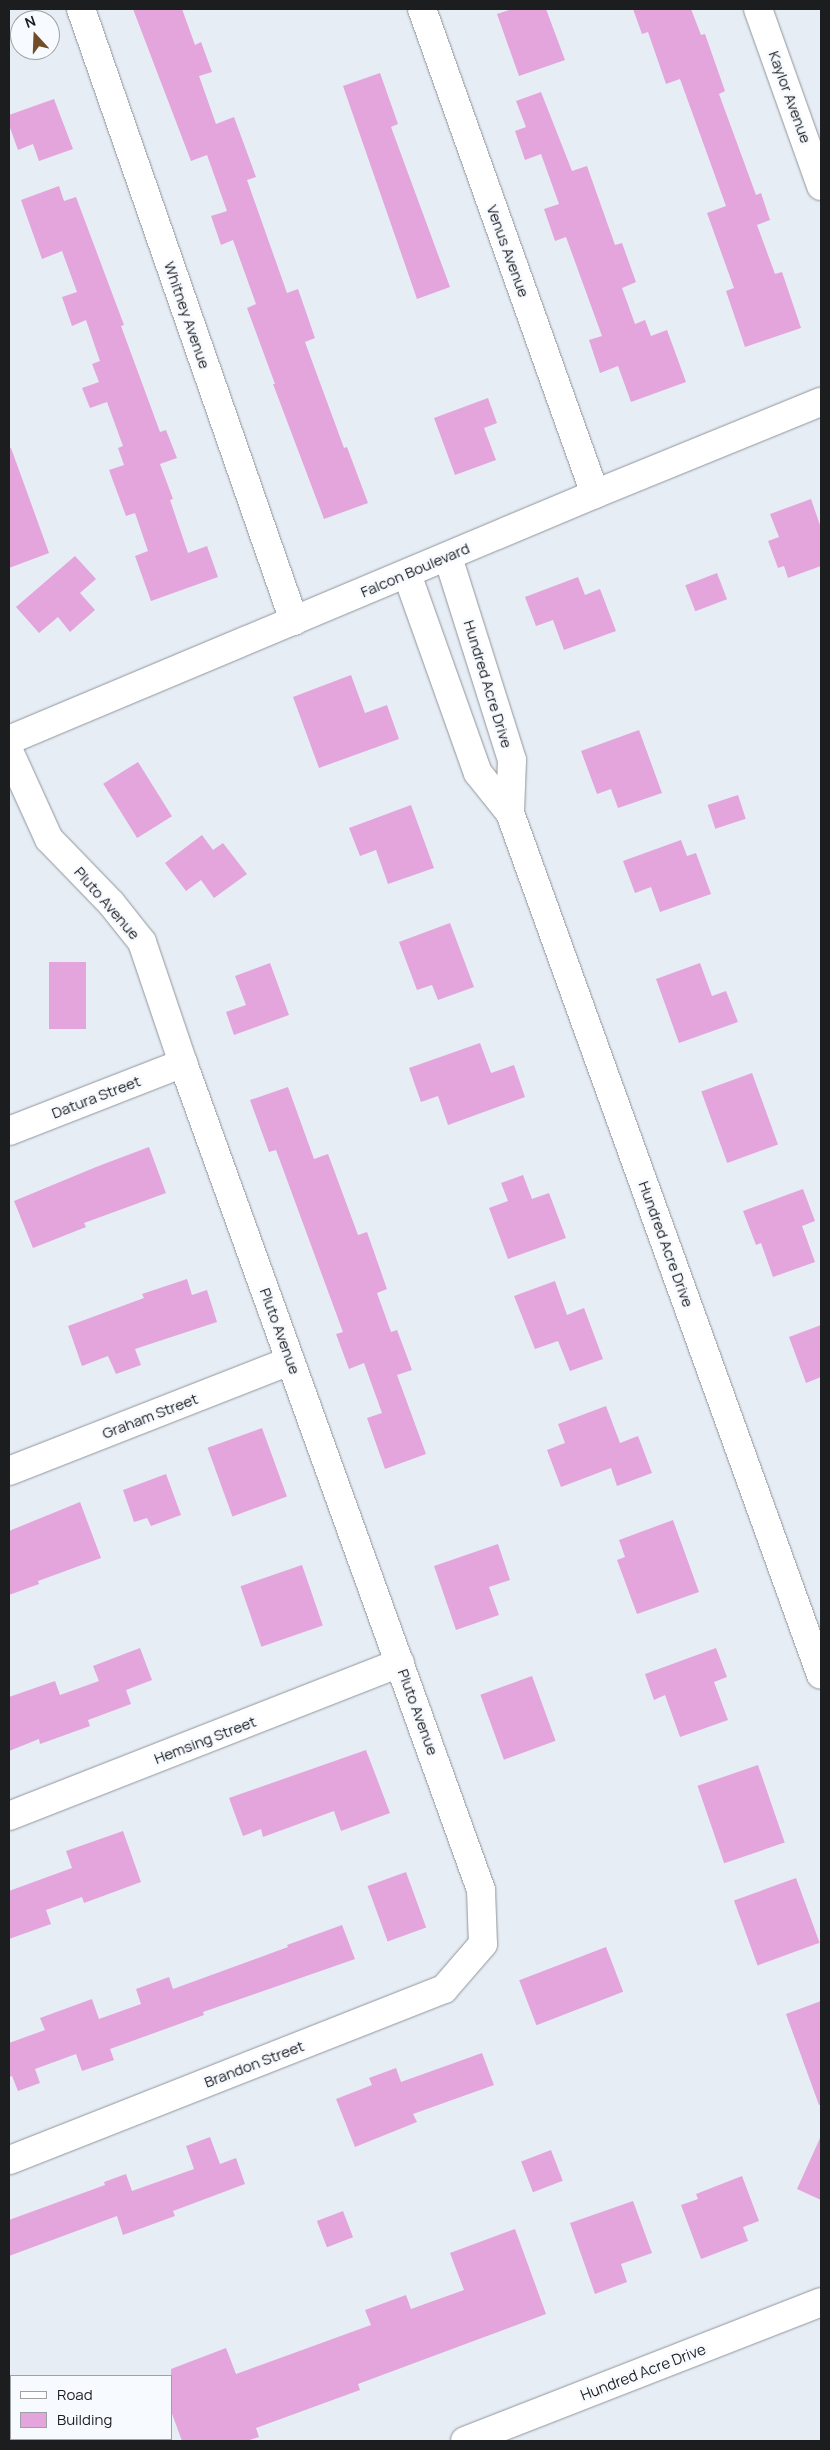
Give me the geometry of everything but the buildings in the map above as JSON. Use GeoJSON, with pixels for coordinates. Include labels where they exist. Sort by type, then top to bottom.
{"type":"FeatureCollection","features":[{"type":"Feature","properties":{"kind":"street","name":"Whitney Avenue"},"geometry":{"type":"LineString","coordinates":[[81,9],[294,621]]}},
{"type":"Feature","properties":{"kind":"street","name":"Venus Avenue"},"geometry":{"type":"LineString","coordinates":[[422,9],[595,494]]}},
{"type":"Feature","properties":{"kind":"street","name":"Kaylor Avenue"},"geometry":{"type":"LineString","coordinates":[[758,9],[821,186]]}},
{"type":"Feature","properties":{"kind":"street","name":"Falcon Boulevard"},"geometry":{"type":"LineString","coordinates":[[9,740],[595,494],[821,402]]}},
{"type":"Feature","properties":{"kind":"street","name":"Hundred Acre Drive"},"geometry":{"type":"LineString","coordinates":[[448,556],[512,760],[510,813]]}},
{"type":"Feature","properties":{"kind":"street","name":"Hundred Acre Drive"},"geometry":{"type":"LineString","coordinates":[[406,574],[478,773],[510,813],[821,1674]]}},
{"type":"Feature","properties":{"kind":"street","name":"Pluto Avenue"},"geometry":{"type":"LineString","coordinates":[[9,751],[49,839],[111,903],[142,942],[183,1063],[481,1890],[483,1944]]}},
{"type":"Feature","properties":{"kind":"street","name":"Datura Street"},"geometry":{"type":"LineString","coordinates":[[9,1131],[183,1063]]}},
{"type":"Feature","properties":{"kind":"street","name":"Graham Street"},"geometry":{"type":"LineString","coordinates":[[9,1471],[290,1361]]}},
{"type":"Feature","properties":{"kind":"street","name":"Hemsing Street"},"geometry":{"type":"LineString","coordinates":[[9,1816],[400,1663]]}},
{"type":"Feature","properties":{"kind":"street","name":"Brandon Street"},"geometry":{"type":"LineString","coordinates":[[9,2160],[444,1990],[483,1944]]}},
{"type":"Feature","properties":{"kind":"street","name":"Hundred Acre Drive"},"geometry":{"type":"LineString","coordinates":[[465,2441],[821,2302]]}}]}
